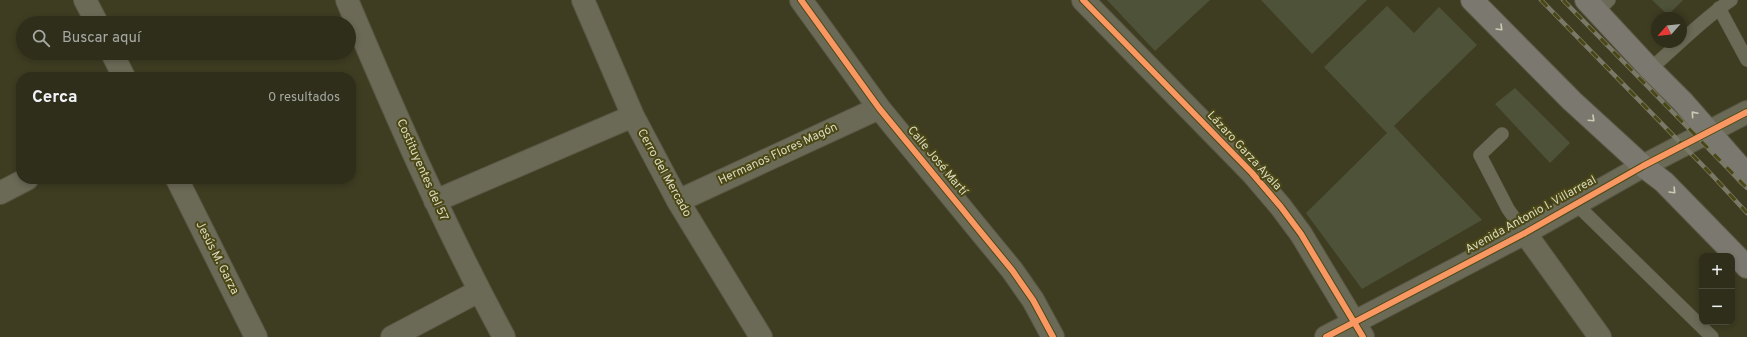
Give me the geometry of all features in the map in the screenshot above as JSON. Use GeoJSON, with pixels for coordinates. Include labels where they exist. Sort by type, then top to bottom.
{"type":"FeatureCollection","features":[{"type":"Feature","properties":{"kind":"main road"},"geometry":{"type":"LineString","coordinates":[[1472,0],[1572,101],[1643,166],[1664,182],[1747,267]]}},
{"type":"Feature","properties":{"kind":"main road"},"geometry":{"type":"LineString","coordinates":[[1597,4],[1650,69],[1683,102],[1747,175]]}},
{"type":"Feature","properties":{"kind":"street"},"geometry":{"type":"LineString","coordinates":[[85,0],[93,16]]}},
{"type":"Feature","properties":{"kind":"street","name":"Costituyentes del 57"},"geometry":{"type":"LineString","coordinates":[[347,0],[354,16]]}},
{"type":"Feature","properties":{"kind":"street","name":"Cerro del Mercado"},"geometry":{"type":"LineString","coordinates":[[583,0],[633,116],[678,201],[761,337]]}},
{"type":"Feature","properties":{"kind":"street","name":"Calle José Martí"},"geometry":{"type":"LineString","coordinates":[[801,0],[879,108],[1012,270],[1033,300],[1053,337]]}},
{"type":"Feature","properties":{"kind":"street","name":"Lázaro Garza Ayala"},"geometry":{"type":"LineString","coordinates":[[1083,0],[1252,172],[1301,234],[1359,330]]}},
{"type":"Feature","properties":{"kind":"street","name":"Costituyentes del 57"},"geometry":{"type":"LineString","coordinates":[[356,21],[435,201],[479,291],[504,337]]}},
{"type":"Feature","properties":{"kind":"street"},"geometry":{"type":"LineString","coordinates":[[116,60],[122,72]]}},
{"type":"Feature","properties":{"kind":"street","name":"Hermanos Flores Magón"},"geometry":{"type":"LineString","coordinates":[[678,201],[879,108]]}},
{"type":"Feature","properties":{"kind":"street","name":"Avenida Antonio I. Villarreal"},"geometry":{"type":"LineString","coordinates":[[1326,337],[1359,330],[1643,166],[1747,112]]}},
{"type":"Feature","properties":{"kind":"street"},"geometry":{"type":"LineString","coordinates":[[435,201],[633,116]]}},
{"type":"Feature","properties":{"kind":"street"},"geometry":{"type":"LineString","coordinates":[[0,192],[17,184]]}},
{"type":"Feature","properties":{"kind":"street","name":"Jesús M. Garza"},"geometry":{"type":"LineString","coordinates":[[180,184],[256,337]]}},
{"type":"Feature","properties":{"kind":"street"},"geometry":{"type":"LineString","coordinates":[[1525,233],[1600,337]]}},
{"type":"Feature","properties":{"kind":"street"},"geometry":{"type":"LineString","coordinates":[[392,337],[479,291]]}},
{"type":"Feature","properties":{"kind":"lane"},"geometry":{"type":"LineString","coordinates":[[1650,69],[1713,12],[1731,0]]}},
{"type":"Feature","properties":{"kind":"lane"},"geometry":{"type":"LineString","coordinates":[[1719,8],[1747,60]]}},
{"type":"Feature","properties":{"kind":"lane"},"geometry":{"type":"LineString","coordinates":[[1502,134],[1480,154],[1508,209],[1525,233]]}},
{"type":"Feature","properties":{"kind":"lane"},"geometry":{"type":"LineString","coordinates":[[1576,204],[1712,337]]}},
{"type":"Feature","properties":{"kind":"building"},"geometry":{"type":"Polygon","coordinates":[[[1107,0],[1210,0],[1155,51],[1107,0]]]}},
{"type":"Feature","properties":{"kind":"building"},"geometry":{"type":"Polygon","coordinates":[[[1261,0],[1367,0],[1312,54],[1261,0]]]}},
{"type":"Feature","properties":{"kind":"building"},"geometry":{"type":"Polygon","coordinates":[[[1652,0],[1683,0],[1671,12],[1665,12],[1652,0]]]}},
{"type":"Feature","properties":{"kind":"building"},"geometry":{"type":"Polygon","coordinates":[[[1387,6],[1414,33],[1439,7],[1477,45],[1394,126],[1482,220],[1362,289],[1306,213],[1387,133],[1324,67],[1387,6]]]}},
{"type":"Feature","properties":{"kind":"building"},"geometry":{"type":"Polygon","coordinates":[[[1515,88],[1570,143],[1550,163],[1495,104],[1515,88]]]}},
{"type":"Feature","properties":{"kind":"railway"},"geometry":{"type":"LineString","coordinates":[[1541,0],[1711,174],[1747,213]]}},
{"type":"Feature","properties":{"kind":"railway"},"geometry":{"type":"LineString","coordinates":[[1563,0],[1747,188]]}},
{"type":"Feature","properties":{"kind":"cycle path"},"geometry":{"type":"LineString","coordinates":[[801,0],[879,108],[1012,270],[1033,300],[1053,337]]}},
{"type":"Feature","properties":{"kind":"cycle path"},"geometry":{"type":"LineString","coordinates":[[1083,0],[1252,173],[1281,207],[1301,234],[1363,337]]}},
{"type":"Feature","properties":{"kind":"cycle path"},"geometry":{"type":"LineString","coordinates":[[1326,337],[1525,233],[1643,166],[1747,112]]}}]}
